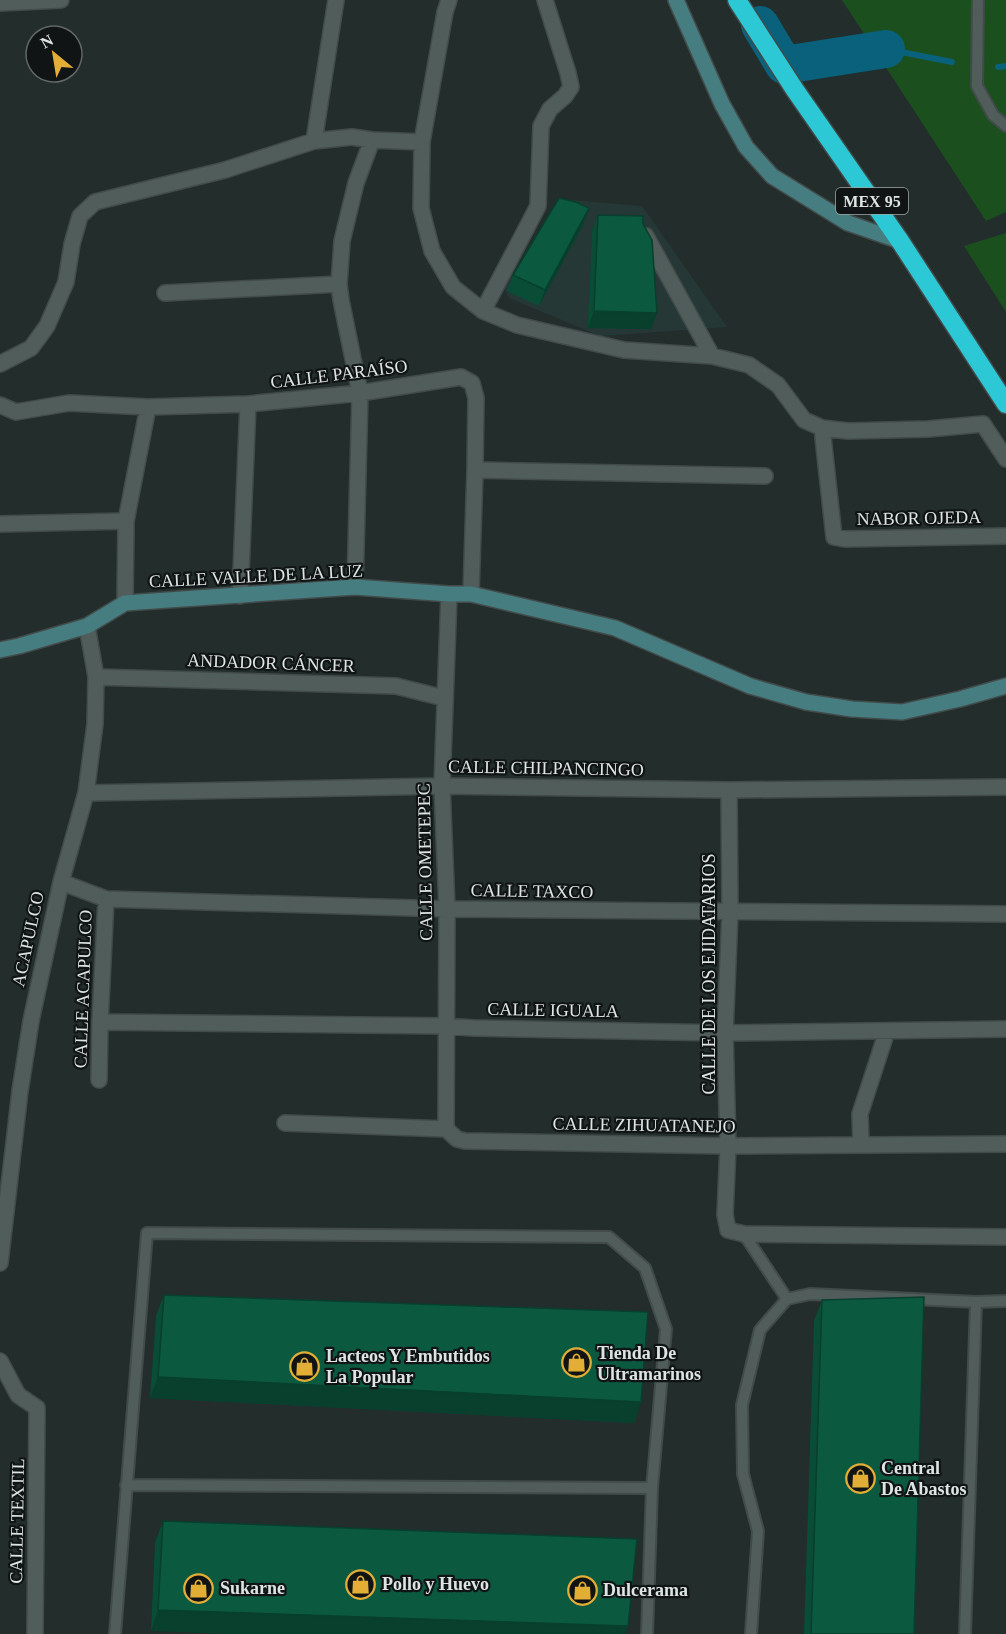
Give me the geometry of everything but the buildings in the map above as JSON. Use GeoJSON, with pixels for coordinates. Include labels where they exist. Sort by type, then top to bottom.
{"type":"FeatureCollection","features":[{"type":"Feature","properties":{"kind":"highway","name":"MEX 95"},"geometry":{"type":"LineString","coordinates":[[737,0],[795,90],[900,241],[1006,404]]}},
{"type":"Feature","properties":{"kind":"street"},"geometry":{"type":"LineString","coordinates":[[0,3],[61,0]]}},
{"type":"Feature","properties":{"kind":"street"},"geometry":{"type":"LineString","coordinates":[[314,141],[336,0]]}},
{"type":"Feature","properties":{"kind":"street"},"geometry":{"type":"LineString","coordinates":[[449,0],[422,142],[420,208],[432,251],[453,287],[483,312],[517,325],[624,350],[712,356],[749,365],[778,385],[804,420],[822,428],[848,431],[928,429],[983,424],[1006,459]]}},
{"type":"Feature","properties":{"kind":"street"},"geometry":{"type":"LineString","coordinates":[[483,312],[538,206],[541,126],[550,109],[565,96],[571,87],[545,0]]}},
{"type":"Feature","properties":{"kind":"street"},"geometry":{"type":"LineString","coordinates":[[676,0],[722,104],[746,147],[772,176],[848,223],[900,241]]}},
{"type":"Feature","properties":{"kind":"street"},"geometry":{"type":"LineString","coordinates":[[0,364],[31,348],[47,326],[66,282],[72,244],[80,216],[95,202],[225,170],[314,141],[352,137],[422,142]]}},
{"type":"Feature","properties":{"kind":"street"},"geometry":{"type":"LineString","coordinates":[[355,587],[360,393],[340,300],[339,284],[342,241],[356,183],[372,140]]}},
{"type":"Feature","properties":{"kind":"street"},"geometry":{"type":"LineString","coordinates":[[646,236],[712,356]]}},
{"type":"Feature","properties":{"kind":"street"},"geometry":{"type":"LineString","coordinates":[[165,293],[339,284]]}},
{"type":"Feature","properties":{"kind":"street","name":"CALLE PARAÍSO"},"geometry":{"type":"LineString","coordinates":[[0,405],[16,412],[69,403],[148,407],[248,404],[360,393],[461,377],[472,383],[476,398],[471,594]]}},
{"type":"Feature","properties":{"kind":"street"},"geometry":{"type":"LineString","coordinates":[[240,596],[248,404]]}},
{"type":"Feature","properties":{"kind":"street"},"geometry":{"type":"LineString","coordinates":[[124,603],[126,521],[148,407]]}},
{"type":"Feature","properties":{"kind":"street","name":"NABOR OJEDA"},"geometry":{"type":"LineString","coordinates":[[822,428],[834,537],[845,539],[1006,536]]}},
{"type":"Feature","properties":{"kind":"street"},"geometry":{"type":"LineString","coordinates":[[475,470],[765,476]]}},
{"type":"Feature","properties":{"kind":"street"},"geometry":{"type":"LineString","coordinates":[[0,524],[126,521]]}},
{"type":"Feature","properties":{"kind":"street","name":"CALLE VALLE DE LA LUZ"},"geometry":{"type":"LineString","coordinates":[[0,650],[87,626],[124,603],[355,587],[471,594],[615,628],[750,686],[806,702],[852,709],[902,712],[1006,687]]}},
{"type":"Feature","properties":{"kind":"street","name":"CALLE OMETEPEC"},"geometry":{"type":"LineString","coordinates":[[446,1129],[447,909],[441,786],[449,594]]}},
{"type":"Feature","properties":{"kind":"street","name":"ACAPULCO"},"geometry":{"type":"LineString","coordinates":[[0,1263],[31,1021],[61,882],[86,793],[95,724],[96,677],[87,626]]}},
{"type":"Feature","properties":{"kind":"street","name":"ANDADOR CÁNCER"},"geometry":{"type":"LineString","coordinates":[[96,677],[396,686],[444,698]]}},
{"type":"Feature","properties":{"kind":"street","name":"CALLE CHILPANCINGO"},"geometry":{"type":"LineString","coordinates":[[86,793],[441,786],[729,790],[1006,787]]}},
{"type":"Feature","properties":{"kind":"street","name":"CALLE DE LOS EJIDATARIOS"},"geometry":{"type":"LineString","coordinates":[[729,790],[730,912],[725,1033],[728,1146],[725,1215],[728,1230],[744,1234]]}},
{"type":"Feature","properties":{"kind":"street","name":"CALLE TAXCO"},"geometry":{"type":"LineString","coordinates":[[61,882],[106,899],[447,909],[1006,914]]}},
{"type":"Feature","properties":{"kind":"street","name":"CALLE ACAPULCO"},"geometry":{"type":"LineString","coordinates":[[99,1080],[106,899]]}},
{"type":"Feature","properties":{"kind":"street","name":"CALLE IGUALA"},"geometry":{"type":"LineString","coordinates":[[100,1022],[446,1026],[725,1033],[1006,1029]]}},
{"type":"Feature","properties":{"kind":"street"},"geometry":{"type":"LineString","coordinates":[[861,1145],[860,1114],[887,1031]]}},
{"type":"Feature","properties":{"kind":"street","name":"CALLE ZIHUATANEJO"},"geometry":{"type":"LineString","coordinates":[[285,1123],[446,1129],[457,1139],[465,1141],[728,1146],[1006,1144]]}},
{"type":"Feature","properties":{"kind":"street"},"geometry":{"type":"LineString","coordinates":[[744,1234],[1006,1237]]}},
{"type":"Feature","properties":{"kind":"street","name":"CALLE TEXTIL"},"geometry":{"type":"LineString","coordinates":[[0,1362],[18,1395],[37,1408],[35,1634]]}},
{"type":"Feature","properties":{"kind":"lane"},"geometry":{"type":"LineString","coordinates":[[978,0],[977,86],[993,115],[1006,126]]}},
{"type":"Feature","properties":{"kind":"lane"},"geometry":{"type":"LineString","coordinates":[[115,1634],[147,1233],[609,1237],[645,1268],[666,1329],[652,1488],[647,1634]]}},
{"type":"Feature","properties":{"kind":"lane"},"geometry":{"type":"LineString","coordinates":[[744,1234],[787,1299]]}},
{"type":"Feature","properties":{"kind":"lane"},"geometry":{"type":"LineString","coordinates":[[751,1634],[758,1531],[743,1474],[742,1405],[760,1330],[787,1299],[810,1294],[976,1302],[1006,1301]]}},
{"type":"Feature","properties":{"kind":"lane"},"geometry":{"type":"LineString","coordinates":[[965,1634],[976,1302]]}},
{"type":"Feature","properties":{"kind":"lane"},"geometry":{"type":"LineString","coordinates":[[126,1485],[652,1488]]}},
{"type":"Feature","properties":{"kind":"shaded area"},"geometry":{"type":"Polygon","coordinates":[[[559,199],[642,206],[727,327],[600,336],[509,298],[504,289],[559,199]]]}},
{"type":"Feature","properties":{"kind":"green space"},"geometry":{"type":"Polygon","coordinates":[[[842,0],[1006,0],[1006,212],[986,221],[842,0]]]}},
{"type":"Feature","properties":{"kind":"green space"},"geometry":{"type":"Polygon","coordinates":[[[1006,233],[1006,312],[964,246],[1006,233]]]}},
{"type":"Feature","properties":{"kind":"waterway"},"geometry":{"type":"LineString","coordinates":[[760,25],[784,65],[886,49]]}},
{"type":"Feature","properties":{"kind":"waterway"},"geometry":{"type":"LineString","coordinates":[[886,49],[952,62]]}},
{"type":"Feature","properties":{"kind":"waterway"},"geometry":{"type":"LineString","coordinates":[[998,67],[1006,66]]}},
{"type":"Feature","properties":{"kind":"place","name":"Tienda De Ultramarinos"},"geometry":{"type":"Point","coordinates":[576,1363]}},
{"type":"Feature","properties":{"kind":"place","name":"Lacteos Y Embutidos La Popular"},"geometry":{"type":"Point","coordinates":[305,1366]}},
{"type":"Feature","properties":{"kind":"place","name":"Central De Abastos"},"geometry":{"type":"Point","coordinates":[860,1478]}},
{"type":"Feature","properties":{"kind":"place","name":"Pollo y Huevo"},"geometry":{"type":"Point","coordinates":[361,1584]}},
{"type":"Feature","properties":{"kind":"place","name":"Sukarne"},"geometry":{"type":"Point","coordinates":[199,1588]}},
{"type":"Feature","properties":{"kind":"place","name":"Dulcerama"},"geometry":{"type":"Point","coordinates":[582,1590]}}]}
